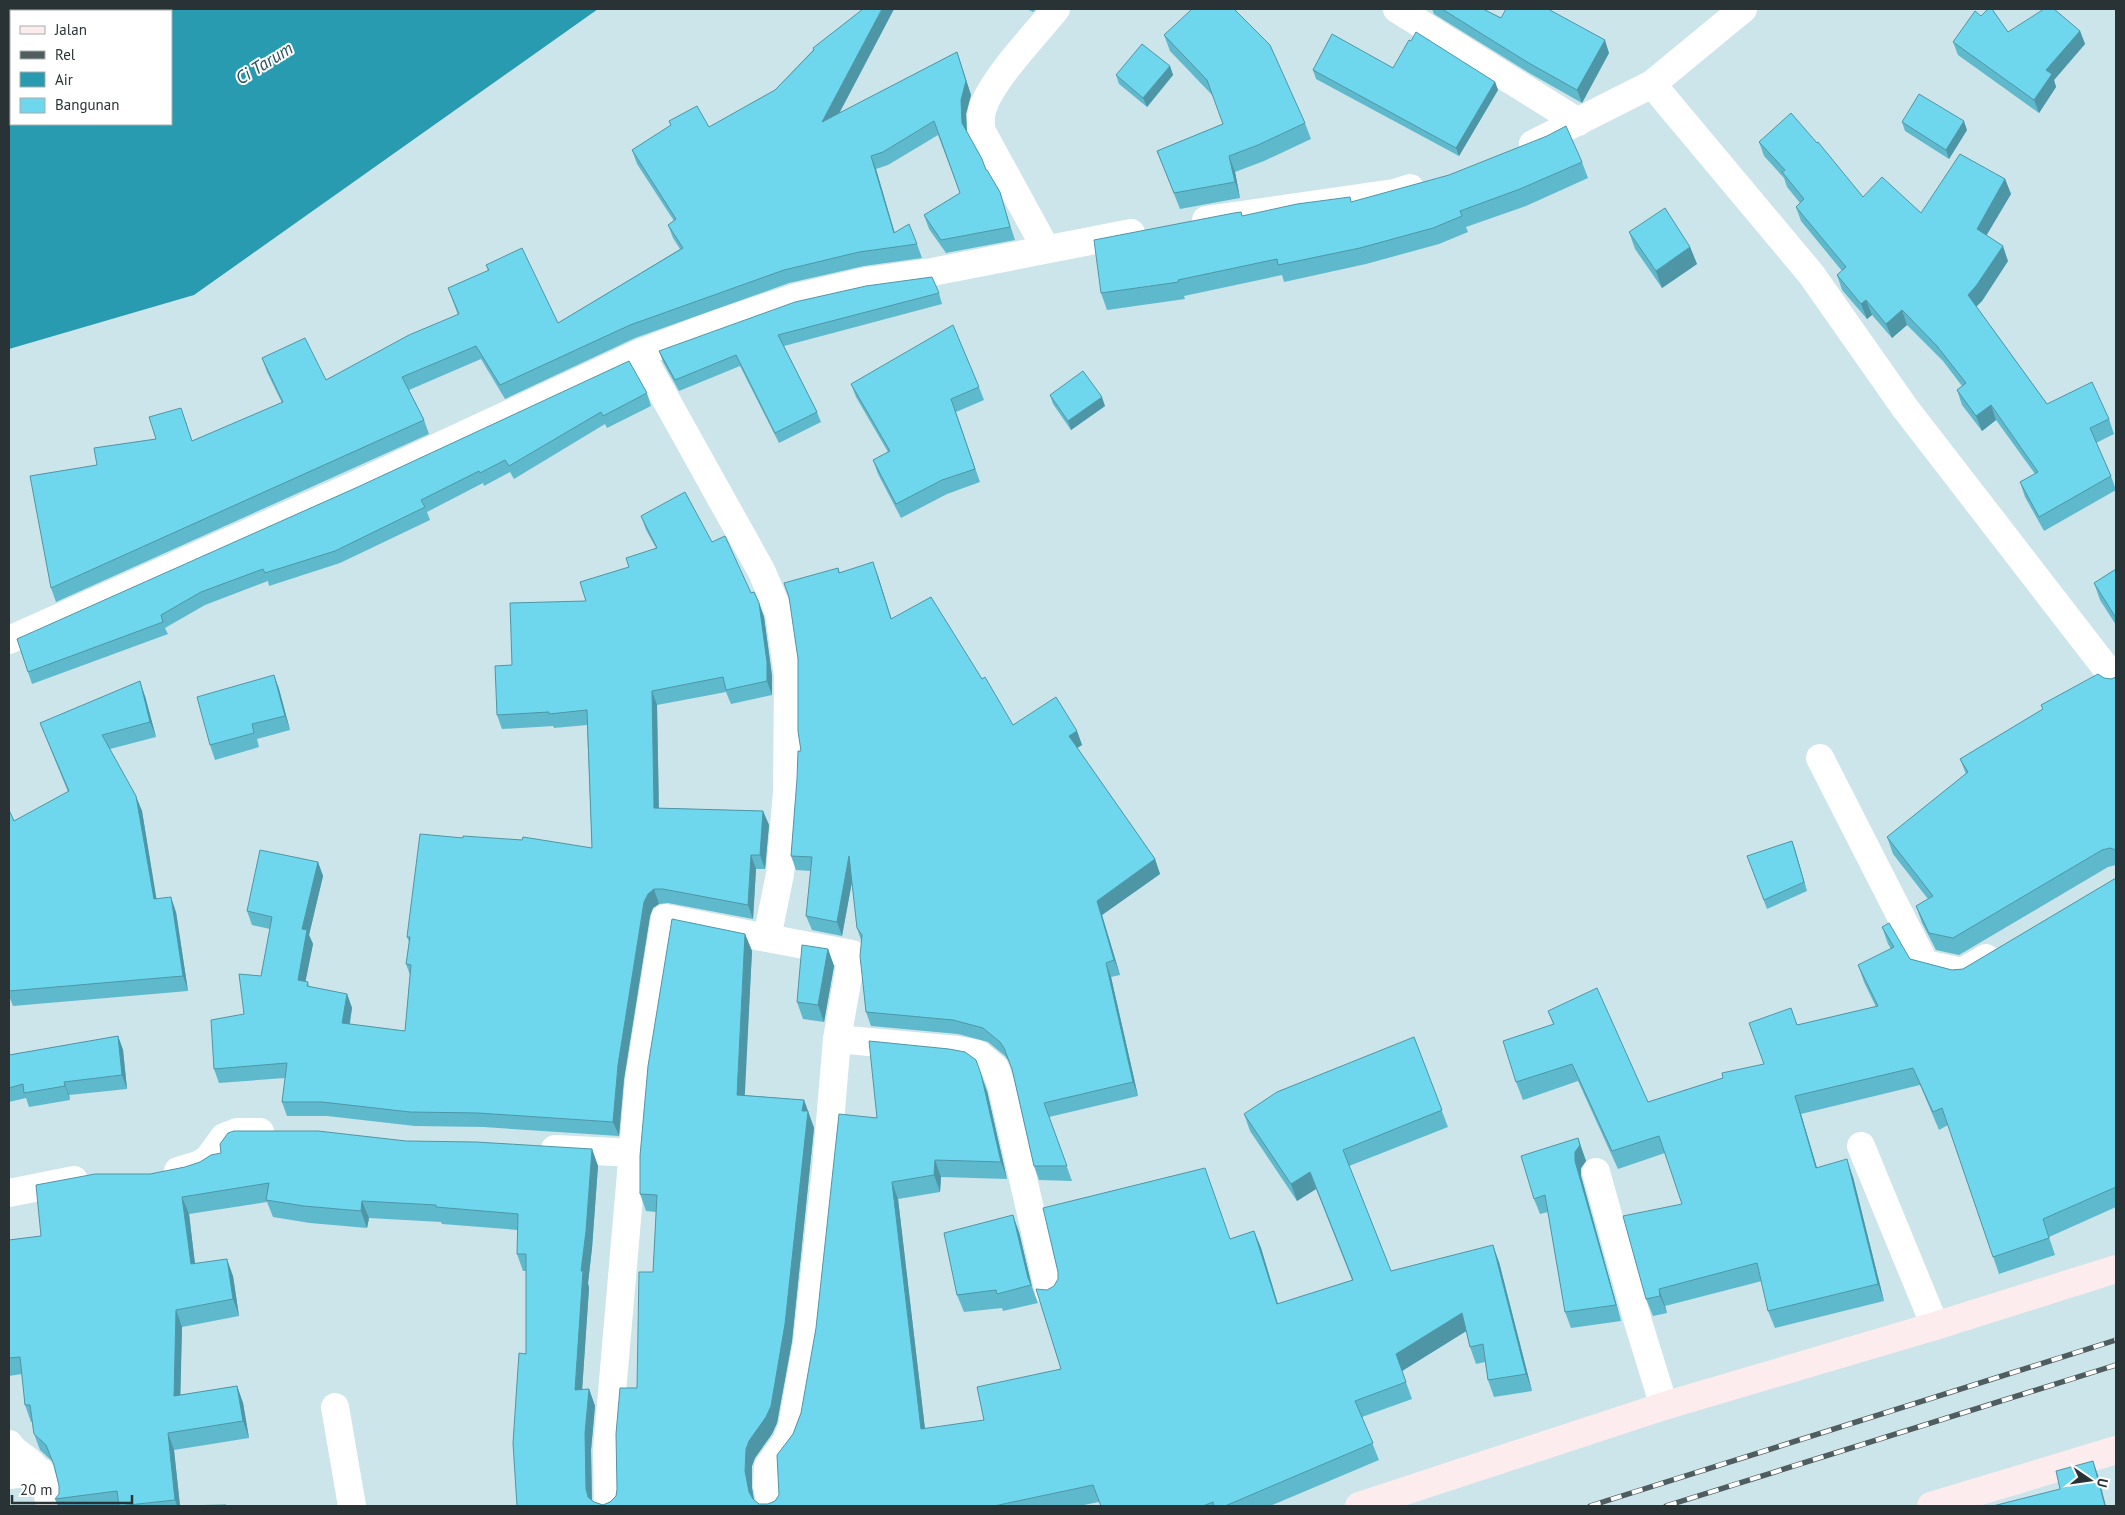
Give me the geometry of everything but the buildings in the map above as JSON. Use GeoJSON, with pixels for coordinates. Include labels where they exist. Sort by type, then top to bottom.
{"type":"FeatureCollection","features":[{"type":"Feature","properties":{"kind":"main road"},"geometry":{"type":"LineString","coordinates":[[1359,1506],[1664,1406],[1935,1326],[2116,1269]]}},
{"type":"Feature","properties":{"kind":"main road"},"geometry":{"type":"LineString","coordinates":[[1931,1506],[1965,1501],[2116,1450]]}},
{"type":"Feature","properties":{"kind":"street"},"geometry":{"type":"LineString","coordinates":[[1046,249],[981,130],[980,118],[983,106],[995,84],[1056,9]]}},
{"type":"Feature","properties":{"kind":"street"},"geometry":{"type":"LineString","coordinates":[[1397,9],[1578,122]]}},
{"type":"Feature","properties":{"kind":"street"},"geometry":{"type":"LineString","coordinates":[[1512,153],[1652,84],[1743,9]]}},
{"type":"Feature","properties":{"kind":"street"},"geometry":{"type":"LineString","coordinates":[[1652,84],[1811,274],[1905,408],[2116,680]]}},
{"type":"Feature","properties":{"kind":"street"},"geometry":{"type":"LineString","coordinates":[[1179,225],[1237,214],[1394,193],[1431,182]]}},
{"type":"Feature","properties":{"kind":"street"},"geometry":{"type":"LineString","coordinates":[[9,640],[349,488],[640,353],[794,298],[867,281],[932,272],[1151,230]]}},
{"type":"Feature","properties":{"kind":"street"},"geometry":{"type":"LineString","coordinates":[[640,353],[757,564],[779,613],[788,675],[787,792],[780,874],[767,938]]}},
{"type":"Feature","properties":{"kind":"street"},"geometry":{"type":"LineString","coordinates":[[1820,758],[1925,964],[1962,972],[2005,946]]}},
{"type":"Feature","properties":{"kind":"street"},"geometry":{"type":"LineString","coordinates":[[608,1506],[607,1450],[639,1081],[665,918],[852,954],[837,1038],[826,1169],[807,1343],[792,1427],[786,1442],[768,1467],[767,1485],[771,1506]]}},
{"type":"Feature","properties":{"kind":"street"},"geometry":{"type":"LineString","coordinates":[[837,1038],[957,1050],[978,1054],[995,1068],[1002,1087],[1049,1292]]}},
{"type":"Feature","properties":{"kind":"street"},"geometry":{"type":"LineString","coordinates":[[156,1175],[198,1165],[208,1159],[224,1137],[237,1132],[286,1132]]}},
{"type":"Feature","properties":{"kind":"street"},"geometry":{"type":"LineString","coordinates":[[1861,1146],[1935,1326]]}},
{"type":"Feature","properties":{"kind":"street"},"geometry":{"type":"LineString","coordinates":[[531,1147],[634,1153]]}},
{"type":"Feature","properties":{"kind":"street"},"geometry":{"type":"LineString","coordinates":[[1596,1172],[1638,1322],[1664,1406]]}},
{"type":"Feature","properties":{"kind":"street"},"geometry":{"type":"LineString","coordinates":[[9,1193],[100,1175]]}},
{"type":"Feature","properties":{"kind":"street"},"geometry":{"type":"LineString","coordinates":[[335,1406],[352,1506]]}},
{"type":"Feature","properties":{"kind":"street"},"geometry":{"type":"LineString","coordinates":[[9,1444],[13,1451],[40,1471],[47,1490],[50,1506]]}},
{"type":"Feature","properties":{"kind":"street"},"geometry":{"type":"LineString","coordinates":[[9,1475],[40,1471]]}},
{"type":"Feature","properties":{"kind":"water","name":"Ci Tarum"},"geometry":{"type":"Polygon","coordinates":[[[9,9],[598,9],[194,295],[9,349],[9,9]]]}},
{"type":"Feature","properties":{"kind":"railway"},"geometry":{"type":"LineString","coordinates":[[1590,1506],[2116,1340]]}},
{"type":"Feature","properties":{"kind":"railway"},"geometry":{"type":"LineString","coordinates":[[1666,1506],[2116,1365]]}}]}
